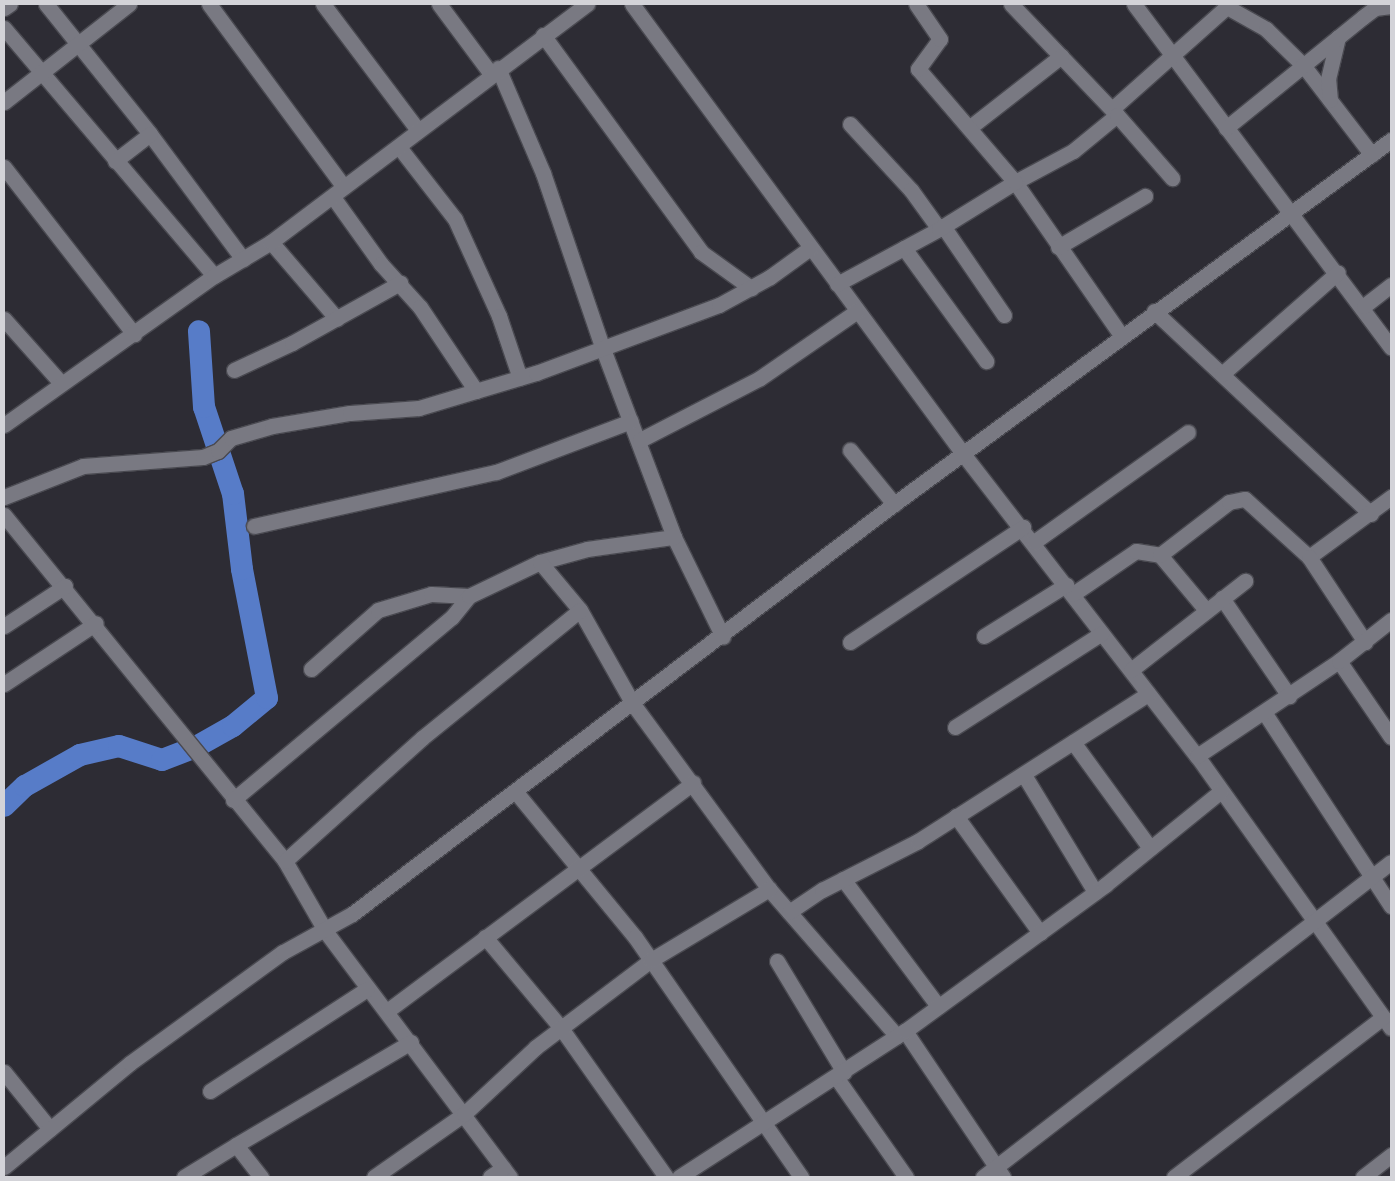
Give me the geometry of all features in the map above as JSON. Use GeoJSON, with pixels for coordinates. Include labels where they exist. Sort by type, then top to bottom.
{"type":"FeatureCollection","features":[{"type":"Feature","properties":{"kind":"street"},"geometry":{"type":"LineString","coordinates":[[4,8],[10,4]]}},
{"type":"Feature","properties":{"kind":"street"},"geometry":{"type":"LineString","coordinates":[[46,4],[150,134],[243,259]]}},
{"type":"Feature","properties":{"kind":"street"},"geometry":{"type":"LineString","coordinates":[[4,102],[80,45],[129,4]]}},
{"type":"Feature","properties":{"kind":"street"},"geometry":{"type":"LineString","coordinates":[[209,4],[476,391]]}},
{"type":"Feature","properties":{"kind":"street"},"geometry":{"type":"LineString","coordinates":[[323,4],[418,130]]}},
{"type":"Feature","properties":{"kind":"street"},"geometry":{"type":"LineString","coordinates":[[439,4],[495,71],[543,173],[603,349],[640,440],[674,537],[723,637]]}},
{"type":"Feature","properties":{"kind":"street"},"geometry":{"type":"LineString","coordinates":[[4,424],[214,276],[271,242],[586,4]]}},
{"type":"Feature","properties":{"kind":"street"},"geometry":{"type":"LineString","coordinates":[[632,4],[836,284],[964,455],[1023,527],[1148,694],[1197,756],[1316,919],[1387,1023],[1174,1177]]}},
{"type":"Feature","properties":{"kind":"street"},"geometry":{"type":"LineString","coordinates":[[916,4],[940,38],[918,69],[1015,182],[1058,247],[1121,335]]}},
{"type":"Feature","properties":{"kind":"street"},"geometry":{"type":"LineString","coordinates":[[1011,4],[1114,112],[1172,178]]}},
{"type":"Feature","properties":{"kind":"street"},"geometry":{"type":"LineString","coordinates":[[1134,4],[1226,128],[1364,306],[1391,347]]}},
{"type":"Feature","properties":{"kind":"street"},"geometry":{"type":"LineString","coordinates":[[836,284],[904,248],[1015,182],[1072,151],[1172,54],[1229,5],[1266,29],[1303,65],[1372,155]]}},
{"type":"Feature","properties":{"kind":"street"},"geometry":{"type":"LineString","coordinates":[[1226,128],[1375,8],[1391,6]]}},
{"type":"Feature","properties":{"kind":"street"},"geometry":{"type":"LineString","coordinates":[[4,28],[214,276]]}},
{"type":"Feature","properties":{"kind":"street"},"geometry":{"type":"LineString","coordinates":[[543,35],[701,252],[751,288]]}},
{"type":"Feature","properties":{"kind":"street"},"geometry":{"type":"LineString","coordinates":[[1330,100],[1328,79],[1338,37]]}},
{"type":"Feature","properties":{"kind":"street"},"geometry":{"type":"LineString","coordinates":[[969,128],[1061,56]]}},
{"type":"Feature","properties":{"kind":"street"},"geometry":{"type":"LineString","coordinates":[[850,124],[911,190],[941,227],[1004,315]]}},
{"type":"Feature","properties":{"kind":"street"},"geometry":{"type":"LineString","coordinates":[[115,161],[150,134]]}},
{"type":"Feature","properties":{"kind":"street"},"geometry":{"type":"LineString","coordinates":[[6,1169],[50,1129],[130,1063],[282,952],[326,932],[723,637],[894,504],[964,455],[1121,335],[1293,214],[1391,140]]}},
{"type":"Feature","properties":{"kind":"street"},"geometry":{"type":"LineString","coordinates":[[399,147],[455,219],[499,316],[520,378]]}},
{"type":"Feature","properties":{"kind":"street"},"geometry":{"type":"LineString","coordinates":[[4,167],[134,334]]}},
{"type":"Feature","properties":{"kind":"street"},"geometry":{"type":"LineString","coordinates":[[1058,247],[1145,196]]}},
{"type":"Feature","properties":{"kind":"street"},"geometry":{"type":"LineString","coordinates":[[271,242],[337,319]]}},
{"type":"Feature","properties":{"kind":"street"},"geometry":{"type":"LineString","coordinates":[[4,498],[83,466],[204,458],[218,451],[231,438],[272,426],[350,413],[419,408],[520,378],[719,305],[751,288],[810,248]]}},
{"type":"Feature","properties":{"kind":"street"},"geometry":{"type":"LineString","coordinates":[[904,248],[986,361]]}},
{"type":"Feature","properties":{"kind":"street"},"geometry":{"type":"LineString","coordinates":[[1222,374],[1338,272]]}},
{"type":"Feature","properties":{"kind":"street"},"geometry":{"type":"LineString","coordinates":[[234,370],[337,319],[400,283]]}},
{"type":"Feature","properties":{"kind":"street"},"geometry":{"type":"LineString","coordinates":[[1364,306],[1391,285]]}},
{"type":"Feature","properties":{"kind":"street"},"geometry":{"type":"LineString","coordinates":[[640,440],[760,378],[856,311]]}},
{"type":"Feature","properties":{"kind":"street"},"geometry":{"type":"LineString","coordinates":[[1154,311],[1370,514]]}},
{"type":"Feature","properties":{"kind":"street"},"geometry":{"type":"LineString","coordinates":[[4,319],[61,383]]}},
{"type":"Feature","properties":{"kind":"street"},"geometry":{"type":"LineString","coordinates":[[254,526],[496,472],[631,421]]}},
{"type":"Feature","properties":{"kind":"street"},"geometry":{"type":"LineString","coordinates":[[1034,542],[1188,432]]}},
{"type":"Feature","properties":{"kind":"street"},"geometry":{"type":"LineString","coordinates":[[850,450],[894,504]]}},
{"type":"Feature","properties":{"kind":"street"},"geometry":{"type":"LineString","coordinates":[[1308,557],[1391,497]]}},
{"type":"Feature","properties":{"kind":"street"},"geometry":{"type":"LineString","coordinates":[[1160,554],[1229,502],[1245,499],[1308,557],[1365,642]]}},
{"type":"Feature","properties":{"kind":"street"},"geometry":{"type":"LineString","coordinates":[[4,514],[96,623],[233,800],[285,861],[326,932],[367,989],[411,1042],[507,1173],[490,1177]]}},
{"type":"Feature","properties":{"kind":"street"},"geometry":{"type":"LineString","coordinates":[[850,642],[1023,527]]}},
{"type":"Feature","properties":{"kind":"street"},"geometry":{"type":"LineString","coordinates":[[233,800],[452,617],[469,596],[540,562],[587,549],[674,537]]}},
{"type":"Feature","properties":{"kind":"street"},"geometry":{"type":"LineString","coordinates":[[984,636],[1070,590],[1136,551],[1160,554],[1206,610]]}},
{"type":"Feature","properties":{"kind":"street"},"geometry":{"type":"LineString","coordinates":[[540,562],[580,610],[633,704],[693,783],[769,889],[901,1034],[1000,1173]]}},
{"type":"Feature","properties":{"kind":"street"},"geometry":{"type":"LineString","coordinates":[[1131,670],[1245,581]]}},
{"type":"Feature","properties":{"kind":"street"},"geometry":{"type":"LineString","coordinates":[[4,626],[65,586]]}},
{"type":"Feature","properties":{"kind":"street"},"geometry":{"type":"LineString","coordinates":[[312,669],[378,610],[431,594],[469,596]]}},
{"type":"Feature","properties":{"kind":"street"},"geometry":{"type":"LineString","coordinates":[[1222,598],[1289,696]]}},
{"type":"Feature","properties":{"kind":"street"},"geometry":{"type":"LineString","coordinates":[[285,861],[422,738],[580,610]]}},
{"type":"Feature","properties":{"kind":"street"},"geometry":{"type":"LineString","coordinates":[[1197,756],[1339,661],[1391,620]]}},
{"type":"Feature","properties":{"kind":"street"},"geometry":{"type":"LineString","coordinates":[[4,684],[96,623]]}},
{"type":"Feature","properties":{"kind":"street"},"geometry":{"type":"LineString","coordinates":[[955,727],[1102,633]]}},
{"type":"Feature","properties":{"kind":"street"},"geometry":{"type":"LineString","coordinates":[[1339,661],[1391,737]]}},
{"type":"Feature","properties":{"kind":"street"},"geometry":{"type":"LineString","coordinates":[[789,912],[1024,775],[1148,694]]}},
{"type":"Feature","properties":{"kind":"street"},"geometry":{"type":"LineString","coordinates":[[1264,712],[1391,906]]}},
{"type":"Feature","properties":{"kind":"street"},"geometry":{"type":"LineString","coordinates":[[1073,742],[1150,848]]}},
{"type":"Feature","properties":{"kind":"street"},"geometry":{"type":"LineString","coordinates":[[1024,775],[1095,892]]}},
{"type":"Feature","properties":{"kind":"street"},"geometry":{"type":"LineString","coordinates":[[387,1011],[693,783]]}},
{"type":"Feature","properties":{"kind":"street"},"geometry":{"type":"LineString","coordinates":[[679,1177],[901,1034],[1095,892],[1221,791]]}},
{"type":"Feature","properties":{"kind":"street"},"geometry":{"type":"LineString","coordinates":[[515,792],[651,960],[801,1177]]}},
{"type":"Feature","properties":{"kind":"street"},"geometry":{"type":"LineString","coordinates":[[956,816],[1040,932]]}},
{"type":"Feature","properties":{"kind":"street"},"geometry":{"type":"LineString","coordinates":[[983,1177],[1000,1173],[1316,919],[1391,862]]}},
{"type":"Feature","properties":{"kind":"street"},"geometry":{"type":"LineString","coordinates":[[843,879],[938,1006]]}},
{"type":"Feature","properties":{"kind":"street"},"geometry":{"type":"LineString","coordinates":[[374,1177],[464,1114],[561,1028],[651,960],[769,889]]}},
{"type":"Feature","properties":{"kind":"street"},"geometry":{"type":"LineString","coordinates":[[485,937],[561,1028],[666,1177]]}},
{"type":"Feature","properties":{"kind":"street"},"geometry":{"type":"LineString","coordinates":[[777,960],[840,1074],[906,1177]]}},
{"type":"Feature","properties":{"kind":"street"},"geometry":{"type":"LineString","coordinates":[[210,1090],[367,989]]}},
{"type":"Feature","properties":{"kind":"street"},"geometry":{"type":"LineString","coordinates":[[184,1177],[411,1042]]}},
{"type":"Feature","properties":{"kind":"street"},"geometry":{"type":"LineString","coordinates":[[4,1072],[50,1129]]}},
{"type":"Feature","properties":{"kind":"street"},"geometry":{"type":"LineString","coordinates":[[236,1145],[261,1177]]}},
{"type":"Feature","properties":{"kind":"street"},"geometry":{"type":"LineString","coordinates":[[1362,1177],[1391,1155]]}},
{"type":"Feature","properties":{"kind":"waterway"},"geometry":{"type":"LineString","coordinates":[[4,806],[25,786],[80,755],[119,746],[162,760],[194,748],[233,726],[267,698],[242,569],[233,494],[204,407],[199,331]]}}]}
